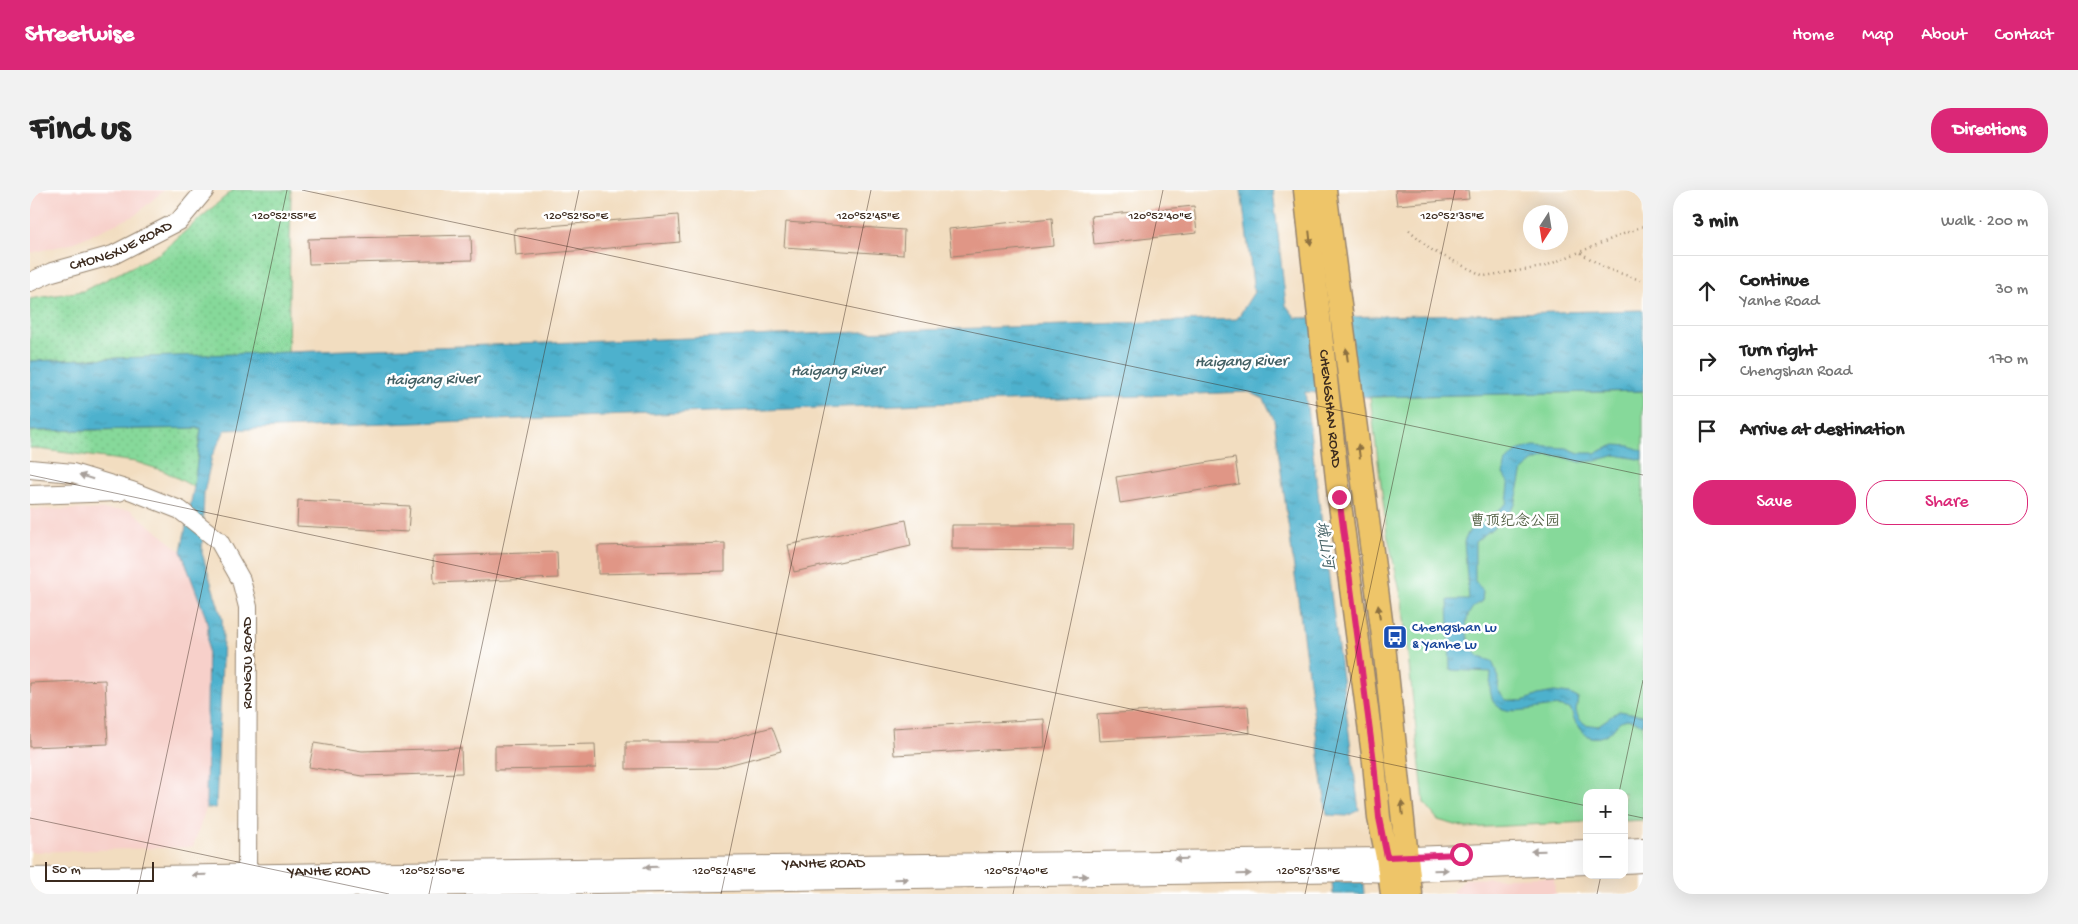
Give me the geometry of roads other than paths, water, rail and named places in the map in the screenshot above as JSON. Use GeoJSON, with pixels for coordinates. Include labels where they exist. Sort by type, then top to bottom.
{"type":"FeatureCollection","features":[{"type":"Feature","properties":{"kind":"main road","name":"CHENGSHAN ROAD"},"geometry":{"type":"LineString","coordinates":[[1305,190],[1339,497],[1374,762],[1379,818],[1397,870],[1411,894]]}},
{"type":"Feature","properties":{"kind":"main road","name":"CHENGSHAN ROAD"},"geometry":{"type":"LineString","coordinates":[[1325,190],[1384,645],[1397,870]]}},
{"type":"Feature","properties":{"kind":"street","name":"CHONGXUE ROAD"},"geometry":{"type":"LineString","coordinates":[[30,282],[52,272],[113,255],[179,221],[205,190]]}},
{"type":"Feature","properties":{"kind":"street","name":"CHONGXUE ROAD"},"geometry":{"type":"LineString","coordinates":[[30,273],[52,272]]}},
{"type":"Feature","properties":{"kind":"street","name":"RONGJU ROAD"},"geometry":{"type":"LineString","coordinates":[[30,469],[73,473],[132,491],[180,510],[219,541],[241,580],[248,607],[247,886]]}},
{"type":"Feature","properties":{"kind":"street"},"geometry":{"type":"LineString","coordinates":[[30,495],[132,491]]}},
{"type":"Feature","properties":{"kind":"street"},"geometry":{"type":"LineString","coordinates":[[1628,848],[1643,847]]}},
{"type":"Feature","properties":{"kind":"street","name":"YANHE ROAD"},"geometry":{"type":"LineString","coordinates":[[1397,870],[1583,849]]}},
{"type":"Feature","properties":{"kind":"street"},"geometry":{"type":"LineString","coordinates":[[1628,864],[1643,863]]}},
{"type":"Feature","properties":{"kind":"street","name":"YANHE ROAD"},"geometry":{"type":"LineString","coordinates":[[30,893],[247,886],[702,866],[1397,870],[1583,865]]}},
{"type":"Feature","properties":{"kind":"street","name":"YANHE ROAD"},"geometry":{"type":"LineString","coordinates":[[30,877],[247,886]]}},
{"type":"Feature","properties":{"kind":"water"},"geometry":{"type":"Polygon","coordinates":[[[1241,190],[1273,190],[1286,305],[1296,318],[1643,310],[1643,391],[1370,397],[1305,392],[1359,810],[1347,816],[1327,815],[1274,419],[1264,399],[1249,392],[225,430],[212,456],[204,493],[202,553],[222,618],[223,638],[216,808],[206,808],[208,628],[181,551],[194,487],[201,428],[30,431],[30,361],[1237,319],[1254,292],[1241,190]]]}},
{"type":"Feature","properties":{"kind":"water"},"geometry":{"type":"Polygon","coordinates":[[[1615,445],[1630,446],[1643,451],[1643,460],[1616,455],[1595,461],[1580,462],[1560,456],[1547,457],[1533,462],[1523,470],[1515,505],[1503,520],[1475,542],[1475,581],[1483,591],[1482,602],[1470,612],[1466,628],[1470,644],[1475,651],[1481,658],[1492,661],[1499,678],[1498,690],[1506,700],[1523,701],[1538,695],[1554,692],[1570,694],[1578,698],[1576,711],[1579,719],[1585,724],[1597,726],[1619,711],[1643,715],[1643,725],[1632,720],[1622,721],[1610,732],[1596,738],[1584,734],[1576,724],[1571,710],[1561,707],[1549,707],[1511,711],[1501,708],[1493,701],[1490,688],[1491,672],[1450,670],[1448,600],[1469,600],[1464,542],[1469,531],[1483,523],[1507,503],[1509,484],[1503,474],[1506,461],[1519,450],[1534,446],[1567,448],[1579,453],[1595,453],[1615,445]]]}},
{"type":"Feature","properties":{"kind":"water"},"geometry":{"type":"Polygon","coordinates":[[[1332,882],[1363,882],[1364,894],[1333,894],[1332,882]]]}},
{"type":"Feature","properties":{"kind":"place","name":"Chengshan Lu & Yanhe Lu"},"geometry":{"type":"Point","coordinates":[1395,637]}},
{"type":"Feature","properties":{"kind":"water label","name":"Haigang River"},"geometry":{"type":"Point","coordinates":[1241,363]}},
{"type":"Feature","properties":{"kind":"water label","name":"Haigang River"},"geometry":{"type":"Point","coordinates":[837,372]}},
{"type":"Feature","properties":{"kind":"water label","name":"Haigang River"},"geometry":{"type":"Point","coordinates":[432,381]}},
{"type":"Feature","properties":{"kind":"water label","name":"城山河"},"geometry":{"type":"Point","coordinates":[1323,545]}},
{"type":"Feature","properties":{"kind":"park label","name":"曹顶纪念公园"},"geometry":{"type":"Point","coordinates":[1515,522]}}]}
